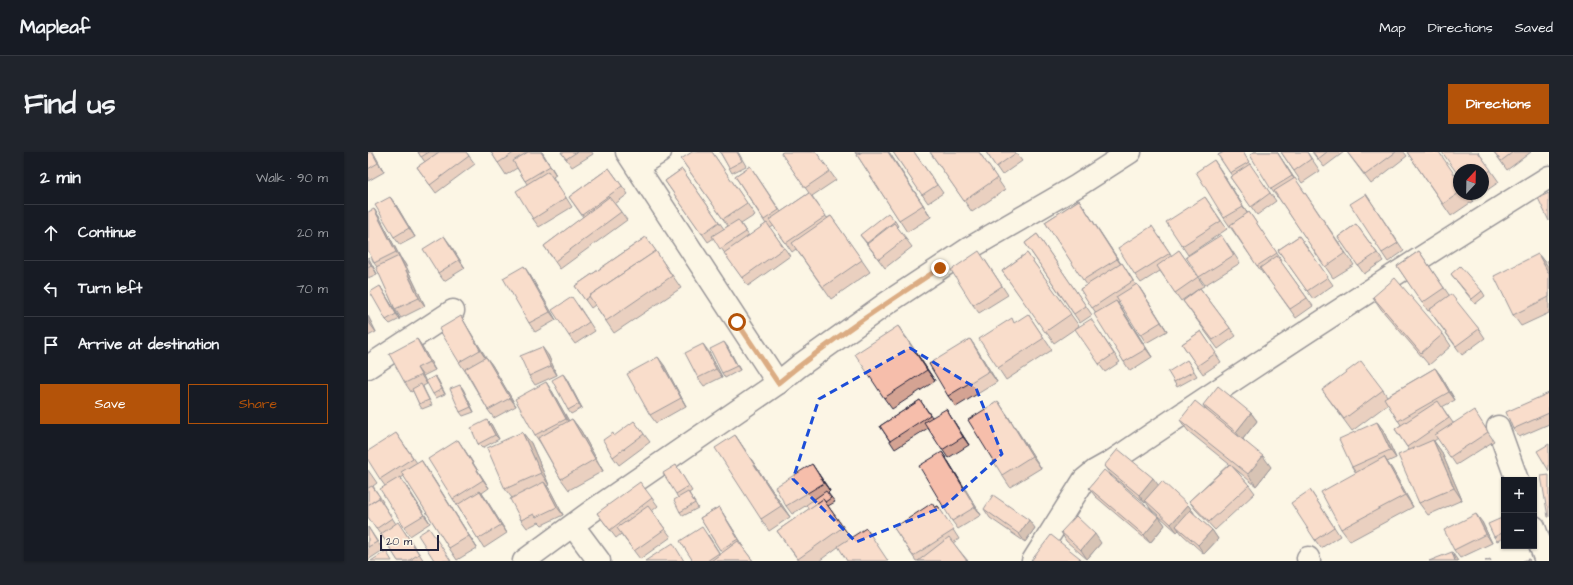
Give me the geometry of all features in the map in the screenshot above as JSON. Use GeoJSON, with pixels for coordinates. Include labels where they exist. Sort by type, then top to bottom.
{"type":"FeatureCollection","features":[{"type":"Feature","properties":{"kind":"street"},"geometry":{"type":"LineString","coordinates":[[660,152],[632,159],[778,383]]}},
{"type":"Feature","properties":{"kind":"street"},"geometry":{"type":"LineString","coordinates":[[524,561],[592,511],[778,383],[799,366],[887,303],[970,248],[1077,186],[1130,152]]}},
{"type":"Feature","properties":{"kind":"street"},"geometry":{"type":"LineString","coordinates":[[1033,561],[1079,487],[1084,480],[1095,471],[1111,462],[1267,356],[1416,259],[1549,177]]}},
{"type":"Feature","properties":{"kind":"street"},"geometry":{"type":"LineString","coordinates":[[368,366],[453,311]]}},
{"type":"Feature","properties":{"kind":"street"},"geometry":{"type":"LineString","coordinates":[[1498,427],[1516,477]]}},
{"type":"Feature","properties":{"kind":"street"},"geometry":{"type":"LineString","coordinates":[[573,526],[599,561]]}},
{"type":"Feature","properties":{"kind":"street"},"geometry":{"type":"LineString","coordinates":[[1537,536],[1546,561]]}},
{"type":"Feature","properties":{"kind":"highlighted area"},"geometry":{"type":"Polygon","coordinates":[[[910,348],[976,388],[1002,454],[945,506],[856,542],[793,479],[819,399],[910,348]]]}},
{"type":"Feature","properties":{"kind":"building"},"geometry":{"type":"Polygon","coordinates":[[[368,152],[372,152],[378,163],[368,169],[368,152]]]}},
{"type":"Feature","properties":{"kind":"building"},"geometry":{"type":"Polygon","coordinates":[[[418,152],[429,152],[421,157],[418,152]]]}},
{"type":"Feature","properties":{"kind":"building"},"geometry":{"type":"Polygon","coordinates":[[[439,152],[466,152],[469,156],[430,185],[417,167],[439,152]]]}},
{"type":"Feature","properties":{"kind":"building"},"geometry":{"type":"Polygon","coordinates":[[[491,152],[515,152],[498,163],[491,152]]]}},
{"type":"Feature","properties":{"kind":"building"},"geometry":{"type":"Polygon","coordinates":[[[528,152],[541,152],[550,166],[525,181],[513,161],[528,152]]]}},
{"type":"Feature","properties":{"kind":"building"},"geometry":{"type":"Polygon","coordinates":[[[561,152],[577,152],[566,159],[561,152]]]}},
{"type":"Feature","properties":{"kind":"building"},"geometry":{"type":"Polygon","coordinates":[[[692,152],[712,152],[747,203],[723,219],[681,159],[692,152]]]}},
{"type":"Feature","properties":{"kind":"building"},"geometry":{"type":"Polygon","coordinates":[[[720,152],[737,152],[742,161],[729,168],[720,152]]]}},
{"type":"Feature","properties":{"kind":"building"},"geometry":{"type":"Polygon","coordinates":[[[816,152],[830,171],[805,188],[781,153],[816,152]]]}},
{"type":"Feature","properties":{"kind":"building"},"geometry":{"type":"Polygon","coordinates":[[[862,152],[888,152],[923,205],[899,220],[857,155],[862,152]]]}},
{"type":"Feature","properties":{"kind":"building"},"geometry":{"type":"Polygon","coordinates":[[[893,152],[914,152],[937,185],[922,195],[893,152]]]}},
{"type":"Feature","properties":{"kind":"building"},"geometry":{"type":"Polygon","coordinates":[[[930,152],[979,152],[997,178],[964,201],[930,152]]]}},
{"type":"Feature","properties":{"kind":"building"},"geometry":{"type":"Polygon","coordinates":[[[986,152],[1015,152],[1016,153],[996,167],[986,152]]]}},
{"type":"Feature","properties":{"kind":"building"},"geometry":{"type":"Polygon","coordinates":[[[1224,152],[1243,152],[1249,162],[1230,173],[1218,155],[1224,152]]]}},
{"type":"Feature","properties":{"kind":"building"},"geometry":{"type":"Polygon","coordinates":[[[1254,152],[1277,152],[1292,176],[1271,189],[1250,155],[1254,152]]]}},
{"type":"Feature","properties":{"kind":"building"},"geometry":{"type":"Polygon","coordinates":[[[1281,152],[1307,152],[1311,159],[1294,171],[1281,152]]]}},
{"type":"Feature","properties":{"kind":"building"},"geometry":{"type":"Polygon","coordinates":[[[1313,152],[1327,152],[1318,159],[1313,152]]]}},
{"type":"Feature","properties":{"kind":"building"},"geometry":{"type":"Polygon","coordinates":[[[1347,152],[1396,152],[1365,175],[1347,152]]]}},
{"type":"Feature","properties":{"kind":"building"},"geometry":{"type":"Polygon","coordinates":[[[1407,152],[1439,152],[1453,172],[1453,197],[1443,204],[1407,152]]]}},
{"type":"Feature","properties":{"kind":"building"},"geometry":{"type":"Polygon","coordinates":[[[1442,152],[1478,152],[1487,164],[1453,164],[1453,168],[1442,152]]]}},
{"type":"Feature","properties":{"kind":"building"},"geometry":{"type":"Polygon","coordinates":[[[1494,152],[1513,152],[1501,161],[1494,152]]]}},
{"type":"Feature","properties":{"kind":"building"},"geometry":{"type":"Polygon","coordinates":[[[1214,160],[1243,207],[1224,218],[1196,172],[1214,160]]]}},
{"type":"Feature","properties":{"kind":"building"},"geometry":{"type":"Polygon","coordinates":[[[1250,164],[1270,193],[1251,207],[1230,177],[1250,164]]]}},
{"type":"Feature","properties":{"kind":"building"},"geometry":{"type":"Polygon","coordinates":[[[750,166],[779,210],[764,220],[735,176],[750,166]]]}},
{"type":"Feature","properties":{"kind":"building"},"geometry":{"type":"Polygon","coordinates":[[[609,168],[622,186],[582,215],[569,197],[609,168]]]}},
{"type":"Feature","properties":{"kind":"building"},"geometry":{"type":"Polygon","coordinates":[[[682,169],[719,222],[702,234],[665,181],[682,169]]]}},
{"type":"Feature","properties":{"kind":"building"},"geometry":{"type":"Polygon","coordinates":[[[548,171],[566,198],[533,219],[516,191],[548,171]]]}},
{"type":"Feature","properties":{"kind":"building"},"geometry":{"type":"Polygon","coordinates":[[[1295,178],[1345,253],[1325,267],[1274,191],[1295,178]]]}},
{"type":"Feature","properties":{"kind":"building"},"geometry":{"type":"Polygon","coordinates":[[[809,193],[826,216],[786,243],[769,220],[809,193]]]}},
{"type":"Feature","properties":{"kind":"building"},"geometry":{"type":"Polygon","coordinates":[[[1549,193],[1549,221],[1538,198],[1549,193]]]}},
{"type":"Feature","properties":{"kind":"building"},"geometry":{"type":"Polygon","coordinates":[[[1366,194],[1398,243],[1382,253],[1350,204],[1366,194]]]}},
{"type":"Feature","properties":{"kind":"building"},"geometry":{"type":"Polygon","coordinates":[[[390,197],[409,228],[394,237],[375,205],[390,197]]]}},
{"type":"Feature","properties":{"kind":"building"},"geometry":{"type":"Polygon","coordinates":[[[609,197],[621,212],[555,261],[544,246],[609,197]]]}},
{"type":"Feature","properties":{"kind":"building"},"geometry":{"type":"Polygon","coordinates":[[[1205,197],[1221,221],[1182,246],[1166,222],[1205,197]]]}},
{"type":"Feature","properties":{"kind":"building"},"geometry":{"type":"Polygon","coordinates":[[[1079,200],[1117,259],[1083,280],[1045,222],[1079,200]]]}},
{"type":"Feature","properties":{"kind":"building"},"geometry":{"type":"Polygon","coordinates":[[[374,209],[396,252],[374,263],[368,250],[368,212],[374,209]]]}},
{"type":"Feature","properties":{"kind":"building"},"geometry":{"type":"Polygon","coordinates":[[[1249,212],[1277,253],[1257,266],[1230,225],[1249,212]]]}},
{"type":"Feature","properties":{"kind":"building"},"geometry":{"type":"Polygon","coordinates":[[[888,213],[895,221],[867,243],[860,235],[888,213]]]}},
{"type":"Feature","properties":{"kind":"building"},"geometry":{"type":"Polygon","coordinates":[[[831,216],[862,260],[823,287],[792,243],[831,216]]]}},
{"type":"Feature","properties":{"kind":"building"},"geometry":{"type":"Polygon","coordinates":[[[738,220],[746,232],[720,249],[712,236],[738,220]]]}},
{"type":"Feature","properties":{"kind":"building"},"geometry":{"type":"Polygon","coordinates":[[[767,223],[784,248],[742,278],[724,253],[767,223]]]}},
{"type":"Feature","properties":{"kind":"building"},"geometry":{"type":"Polygon","coordinates":[[[894,223],[906,238],[879,259],[867,244],[894,223]]]}},
{"type":"Feature","properties":{"kind":"building"},"geometry":{"type":"Polygon","coordinates":[[[1356,224],[1377,253],[1358,266],[1338,237],[1356,224]]]}},
{"type":"Feature","properties":{"kind":"building"},"geometry":{"type":"Polygon","coordinates":[[[1152,226],[1170,253],[1135,275],[1118,248],[1152,226]]]}},
{"type":"Feature","properties":{"kind":"building"},"geometry":{"type":"Polygon","coordinates":[[[1037,234],[1086,306],[1074,314],[1025,243],[1037,234]]]}},
{"type":"Feature","properties":{"kind":"building"},"geometry":{"type":"Polygon","coordinates":[[[1221,235],[1234,255],[1199,277],[1186,257],[1221,235]]]}},
{"type":"Feature","properties":{"kind":"building"},"geometry":{"type":"Polygon","coordinates":[[[444,236],[459,260],[438,273],[423,249],[444,236]]]}},
{"type":"Feature","properties":{"kind":"building"},"geometry":{"type":"Polygon","coordinates":[[[1299,236],[1328,277],[1307,291],[1278,250],[1299,236]]]}},
{"type":"Feature","properties":{"kind":"building"},"geometry":{"type":"Polygon","coordinates":[[[646,237],[656,251],[585,300],[575,286],[646,237]]]}},
{"type":"Feature","properties":{"kind":"building"},"geometry":{"type":"Polygon","coordinates":[[[1179,250],[1198,277],[1175,293],[1157,266],[1179,250]]]}},
{"type":"Feature","properties":{"kind":"building"},"geometry":{"type":"Polygon","coordinates":[[[656,251],[672,276],[606,321],[589,296],[656,251]]]}},
{"type":"Feature","properties":{"kind":"building"},"geometry":{"type":"Polygon","coordinates":[[[979,251],[1002,286],[973,305],[951,270],[979,251]]]}},
{"type":"Feature","properties":{"kind":"building"},"geometry":{"type":"Polygon","coordinates":[[[1419,251],[1444,288],[1422,303],[1397,266],[1419,251]]]}},
{"type":"Feature","properties":{"kind":"building"},"geometry":{"type":"Polygon","coordinates":[[[1027,253],[1071,314],[1045,332],[1002,271],[1027,253]]]}},
{"type":"Feature","properties":{"kind":"building"},"geometry":{"type":"Polygon","coordinates":[[[1538,254],[1549,274],[1549,297],[1513,315],[1494,276],[1538,254]]]}},
{"type":"Feature","properties":{"kind":"building"},"geometry":{"type":"Polygon","coordinates":[[[399,256],[419,298],[395,309],[376,267],[399,256]]]}},
{"type":"Feature","properties":{"kind":"building"},"geometry":{"type":"Polygon","coordinates":[[[1277,256],[1307,298],[1290,309],[1260,268],[1277,256]]]}},
{"type":"Feature","properties":{"kind":"building"},"geometry":{"type":"Polygon","coordinates":[[[368,260],[371,265],[368,267],[368,260]]]}},
{"type":"Feature","properties":{"kind":"building"},"geometry":{"type":"Polygon","coordinates":[[[1122,263],[1133,281],[1092,308],[1080,289],[1122,263]]]}},
{"type":"Feature","properties":{"kind":"building"},"geometry":{"type":"Polygon","coordinates":[[[524,266],[550,312],[529,323],[503,278],[524,266]]]}},
{"type":"Feature","properties":{"kind":"building"},"geometry":{"type":"Polygon","coordinates":[[[1460,266],[1482,291],[1472,299],[1451,274],[1460,266]]]}},
{"type":"Feature","properties":{"kind":"building"},"geometry":{"type":"Polygon","coordinates":[[[1395,278],[1443,334],[1421,353],[1373,297],[1395,278]]]}},
{"type":"Feature","properties":{"kind":"building"},"geometry":{"type":"Polygon","coordinates":[[[1137,284],[1161,322],[1140,335],[1116,297],[1137,284]]]}},
{"type":"Feature","properties":{"kind":"building"},"geometry":{"type":"Polygon","coordinates":[[[380,286],[396,314],[386,320],[370,292],[380,286]]]}},
{"type":"Feature","properties":{"kind":"building"},"geometry":{"type":"Polygon","coordinates":[[[1200,288],[1230,328],[1213,340],[1183,301],[1200,288]]]}},
{"type":"Feature","properties":{"kind":"building"},"geometry":{"type":"Polygon","coordinates":[[[1451,294],[1479,329],[1456,346],[1429,310],[1451,294]]]}},
{"type":"Feature","properties":{"kind":"building"},"geometry":{"type":"Polygon","coordinates":[[[572,297],[589,322],[569,336],[552,310],[572,297]]]}},
{"type":"Feature","properties":{"kind":"building"},"geometry":{"type":"Polygon","coordinates":[[[1116,301],[1146,349],[1124,362],[1094,314],[1116,301]]]}},
{"type":"Feature","properties":{"kind":"building"},"geometry":{"type":"Polygon","coordinates":[[[1028,314],[1044,338],[998,368],[979,339],[1012,318],[1014,323],[1028,314]]]}},
{"type":"Feature","properties":{"kind":"building"},"geometry":{"type":"Polygon","coordinates":[[[461,316],[480,350],[459,362],[439,329],[461,316]]]}},
{"type":"Feature","properties":{"kind":"building"},"geometry":{"type":"Polygon","coordinates":[[[1091,319],[1114,354],[1099,364],[1075,329],[1091,319]]]}},
{"type":"Feature","properties":{"kind":"building"},"geometry":{"type":"Polygon","coordinates":[[[898,326],[927,370],[884,398],[855,354],[898,326]]]}},
{"type":"Feature","properties":{"kind":"building"},"geometry":{"type":"Polygon","coordinates":[[[1201,331],[1216,353],[1197,366],[1182,344],[1201,331]]]}},
{"type":"Feature","properties":{"kind":"building"},"geometry":{"type":"Polygon","coordinates":[[[417,339],[429,362],[417,368],[421,375],[405,383],[389,354],[417,339]]]}},
{"type":"Feature","properties":{"kind":"building"},"geometry":{"type":"Polygon","coordinates":[[[970,339],[989,371],[948,396],[929,364],[970,339]]]}},
{"type":"Feature","properties":{"kind":"building"},"geometry":{"type":"Polygon","coordinates":[[[724,342],[737,366],[722,373],[710,349],[724,342]]]}},
{"type":"Feature","properties":{"kind":"building"},"geometry":{"type":"Polygon","coordinates":[[[703,344],[716,369],[698,378],[685,353],[703,344]]]}},
{"type":"Feature","properties":{"kind":"building"},"geometry":{"type":"Polygon","coordinates":[[[542,347],[551,366],[529,376],[520,356],[542,347]]]}},
{"type":"Feature","properties":{"kind":"building"},"geometry":{"type":"Polygon","coordinates":[[[486,357],[510,398],[488,410],[465,369],[486,357]]]}},
{"type":"Feature","properties":{"kind":"building"},"geometry":{"type":"Polygon","coordinates":[[[658,357],[681,398],[650,415],[627,374],[658,357]]]}},
{"type":"Feature","properties":{"kind":"building"},"geometry":{"type":"Polygon","coordinates":[[[1187,360],[1194,371],[1174,382],[1168,372],[1187,360]]]}},
{"type":"Feature","properties":{"kind":"building"},"geometry":{"type":"Polygon","coordinates":[[[1361,361],[1383,390],[1344,419],[1322,390],[1361,361]]]}},
{"type":"Feature","properties":{"kind":"building"},"geometry":{"type":"Polygon","coordinates":[[[1435,368],[1449,392],[1398,421],[1384,398],[1435,368]]]}},
{"type":"Feature","properties":{"kind":"building"},"geometry":{"type":"Polygon","coordinates":[[[563,374],[579,404],[568,410],[552,380],[563,374]]]}},
{"type":"Feature","properties":{"kind":"building"},"geometry":{"type":"Polygon","coordinates":[[[435,376],[442,389],[433,394],[426,381],[435,376]]]}},
{"type":"Feature","properties":{"kind":"building"},"geometry":{"type":"Polygon","coordinates":[[[546,382],[566,419],[535,435],[515,399],[546,382]]]}},
{"type":"Feature","properties":{"kind":"building"},"geometry":{"type":"Polygon","coordinates":[[[421,384],[429,400],[419,404],[412,389],[421,384]]]}},
{"type":"Feature","properties":{"kind":"building"},"geometry":{"type":"Polygon","coordinates":[[[460,385],[471,407],[460,412],[450,389],[460,385]]]}},
{"type":"Feature","properties":{"kind":"building"},"geometry":{"type":"Polygon","coordinates":[[[1218,386],[1251,413],[1236,432],[1203,405],[1218,386]]]}},
{"type":"Feature","properties":{"kind":"building"},"geometry":{"type":"Polygon","coordinates":[[[1549,393],[1549,413],[1513,429],[1506,412],[1549,393]]]}},
{"type":"Feature","properties":{"kind":"building"},"geometry":{"type":"Polygon","coordinates":[[[920,400],[930,415],[890,441],[880,426],[920,400]]]}},
{"type":"Feature","properties":{"kind":"building"},"geometry":{"type":"Polygon","coordinates":[[[998,401],[1032,456],[1002,475],[968,420],[998,401]]]}},
{"type":"Feature","properties":{"kind":"building"},"geometry":{"type":"Polygon","coordinates":[[[1195,401],[1263,456],[1248,474],[1180,420],[1195,401]]]}},
{"type":"Feature","properties":{"kind":"building"},"geometry":{"type":"Polygon","coordinates":[[[1438,401],[1449,418],[1407,447],[1395,429],[1438,401]]]}},
{"type":"Feature","properties":{"kind":"building"},"geometry":{"type":"Polygon","coordinates":[[[946,409],[963,437],[942,450],[924,422],[946,409]]]}},
{"type":"Feature","properties":{"kind":"building"},"geometry":{"type":"Polygon","coordinates":[[[1474,410],[1488,432],[1450,457],[1435,435],[1474,410]]]}},
{"type":"Feature","properties":{"kind":"building"},"geometry":{"type":"Polygon","coordinates":[[[572,419],[595,459],[561,479],[538,438],[572,419]]]}},
{"type":"Feature","properties":{"kind":"building"},"geometry":{"type":"Polygon","coordinates":[[[487,420],[495,435],[478,444],[471,428],[487,420]]]}},
{"type":"Feature","properties":{"kind":"building"},"geometry":{"type":"Polygon","coordinates":[[[634,421],[644,434],[613,457],[603,440],[613,433],[614,436],[634,421]]]}},
{"type":"Feature","properties":{"kind":"building"},"geometry":{"type":"Polygon","coordinates":[[[1377,422],[1390,450],[1352,467],[1339,439],[1377,422]]]}},
{"type":"Feature","properties":{"kind":"building"},"geometry":{"type":"Polygon","coordinates":[[[522,432],[541,473],[505,489],[487,448],[522,432]]]}},
{"type":"Feature","properties":{"kind":"building"},"geometry":{"type":"Polygon","coordinates":[[[396,433],[413,458],[380,479],[368,460],[368,451],[396,433]]]}},
{"type":"Feature","properties":{"kind":"building"},"geometry":{"type":"Polygon","coordinates":[[[735,435],[781,506],[761,519],[715,448],[735,435]]]}},
{"type":"Feature","properties":{"kind":"building"},"geometry":{"type":"Polygon","coordinates":[[[458,440],[483,480],[453,499],[428,459],[458,440]]]}},
{"type":"Feature","properties":{"kind":"building"},"geometry":{"type":"Polygon","coordinates":[[[1433,440],[1454,488],[1419,503],[1398,455],[1433,440]]]}},
{"type":"Feature","properties":{"kind":"building"},"geometry":{"type":"Polygon","coordinates":[[[1549,444],[1549,471],[1537,451],[1549,444]]]}},
{"type":"Feature","properties":{"kind":"building"},"geometry":{"type":"Polygon","coordinates":[[[1118,449],[1153,478],[1139,495],[1104,466],[1118,449]]]}},
{"type":"Feature","properties":{"kind":"building"},"geometry":{"type":"Polygon","coordinates":[[[942,452],[975,507],[952,521],[919,466],[942,452]]]}},
{"type":"Feature","properties":{"kind":"building"},"geometry":{"type":"Polygon","coordinates":[[[1384,457],[1405,495],[1341,529],[1321,492],[1384,457]]]}},
{"type":"Feature","properties":{"kind":"building"},"geometry":{"type":"Polygon","coordinates":[[[421,460],[469,536],[449,548],[401,472],[421,460]]]}},
{"type":"Feature","properties":{"kind":"building"},"geometry":{"type":"Polygon","coordinates":[[[812,464],[824,483],[786,506],[775,487],[812,464]]]}},
{"type":"Feature","properties":{"kind":"building"},"geometry":{"type":"Polygon","coordinates":[[[1230,464],[1249,485],[1209,522],[1189,501],[1230,464]]]}},
{"type":"Feature","properties":{"kind":"building"},"geometry":{"type":"Polygon","coordinates":[[[676,465],[689,486],[676,494],[663,473],[676,465]]]}},
{"type":"Feature","properties":{"kind":"building"},"geometry":{"type":"Polygon","coordinates":[[[1104,470],[1159,517],[1144,535],[1089,488],[1104,470]]]}},
{"type":"Feature","properties":{"kind":"building"},"geometry":{"type":"Polygon","coordinates":[[[1549,475],[1549,517],[1548,517],[1541,476],[1549,475]]]}},
{"type":"Feature","properties":{"kind":"building"},"geometry":{"type":"Polygon","coordinates":[[[400,477],[424,515],[404,527],[380,489],[400,477]]]}},
{"type":"Feature","properties":{"kind":"building"},"geometry":{"type":"Polygon","coordinates":[[[1162,481],[1188,505],[1171,524],[1145,500],[1162,481]]]}},
{"type":"Feature","properties":{"kind":"building"},"geometry":{"type":"Polygon","coordinates":[[[544,482],[557,507],[536,517],[534,514],[521,520],[510,499],[544,482]]]}},
{"type":"Feature","properties":{"kind":"building"},"geometry":{"type":"Polygon","coordinates":[[[640,482],[652,498],[610,530],[597,513],[640,482]]]}},
{"type":"Feature","properties":{"kind":"building"},"geometry":{"type":"Polygon","coordinates":[[[372,486],[380,497],[368,505],[368,488],[372,486]]]}},
{"type":"Feature","properties":{"kind":"building"},"geometry":{"type":"Polygon","coordinates":[[[1310,490],[1334,527],[1315,540],[1291,503],[1310,490]]]}},
{"type":"Feature","properties":{"kind":"building"},"geometry":{"type":"Polygon","coordinates":[[[480,491],[501,525],[478,539],[457,505],[480,491]]]}},
{"type":"Feature","properties":{"kind":"building"},"geometry":{"type":"Polygon","coordinates":[[[826,491],[831,498],[825,502],[823,499],[809,509],[806,505],[826,491]]]}},
{"type":"Feature","properties":{"kind":"building"},"geometry":{"type":"Polygon","coordinates":[[[688,492],[695,503],[680,512],[674,500],[688,492]]]}},
{"type":"Feature","properties":{"kind":"building"},"geometry":{"type":"Polygon","coordinates":[[[993,495],[1029,520],[1019,534],[984,509],[993,495]]]}},
{"type":"Feature","properties":{"kind":"building"},"geometry":{"type":"Polygon","coordinates":[[[379,498],[392,518],[376,529],[368,517],[368,505],[379,498]]]}},
{"type":"Feature","properties":{"kind":"building"},"geometry":{"type":"Polygon","coordinates":[[[823,499],[843,527],[798,559],[777,531],[823,499]]]}},
{"type":"Feature","properties":{"kind":"building"},"geometry":{"type":"Polygon","coordinates":[[[932,503],[935,508],[938,506],[954,530],[913,556],[894,528],[932,503]]]}},
{"type":"Feature","properties":{"kind":"building"},"geometry":{"type":"Polygon","coordinates":[[[648,506],[665,529],[634,551],[617,528],[648,506]]]}},
{"type":"Feature","properties":{"kind":"building"},"geometry":{"type":"Polygon","coordinates":[[[719,507],[738,539],[720,550],[700,518],[719,507]]]}},
{"type":"Feature","properties":{"kind":"building"},"geometry":{"type":"Polygon","coordinates":[[[1190,510],[1212,530],[1198,545],[1176,526],[1190,510]]]}},
{"type":"Feature","properties":{"kind":"building"},"geometry":{"type":"Polygon","coordinates":[[[1476,514],[1486,534],[1454,550],[1444,530],[1476,514]]]}},
{"type":"Feature","properties":{"kind":"building"},"geometry":{"type":"Polygon","coordinates":[[[1076,516],[1095,534],[1081,550],[1061,532],[1076,516]]]}},
{"type":"Feature","properties":{"kind":"building"},"geometry":{"type":"Polygon","coordinates":[[[1501,518],[1501,534],[1494,537],[1488,524],[1501,518]]]}},
{"type":"Feature","properties":{"kind":"building"},"geometry":{"type":"Polygon","coordinates":[[[398,522],[419,554],[408,561],[398,561],[381,534],[398,522]]]}},
{"type":"Feature","properties":{"kind":"building"},"geometry":{"type":"Polygon","coordinates":[[[368,527],[377,542],[368,547],[368,527]]]}},
{"type":"Feature","properties":{"kind":"building"},"geometry":{"type":"Polygon","coordinates":[[[702,527],[719,553],[707,561],[693,561],[680,541],[702,527]]]}},
{"type":"Feature","properties":{"kind":"building"},"geometry":{"type":"Polygon","coordinates":[[[429,528],[451,561],[431,561],[434,560],[418,535],[429,528]]]}},
{"type":"Feature","properties":{"kind":"building"},"geometry":{"type":"Polygon","coordinates":[[[866,528],[888,561],[847,561],[838,546],[866,528]]]}},
{"type":"Feature","properties":{"kind":"building"},"geometry":{"type":"Polygon","coordinates":[[[1051,535],[1080,558],[1077,561],[1031,561],[1051,535]]]}},
{"type":"Feature","properties":{"kind":"building"},"geometry":{"type":"Polygon","coordinates":[[[949,537],[967,561],[918,561],[949,537]]]}},
{"type":"Feature","properties":{"kind":"building"},"geometry":{"type":"Polygon","coordinates":[[[738,541],[753,561],[711,561],[738,541]]]}},
{"type":"Feature","properties":{"kind":"building"},"geometry":{"type":"Polygon","coordinates":[[[673,543],[684,561],[645,561],[673,543]]]}},
{"type":"Feature","properties":{"kind":"building"},"geometry":{"type":"Polygon","coordinates":[[[386,551],[392,561],[371,561],[386,551]]]}},
{"type":"Feature","properties":{"kind":"building"},"geometry":{"type":"Polygon","coordinates":[[[1452,552],[1455,561],[1429,561],[1452,552]]]}},
{"type":"Feature","properties":{"kind":"route"},"geometry":{"type":"LineString","coordinates":[[737,322],[778,383],[799,366],[887,303],[940,268]]}}]}
